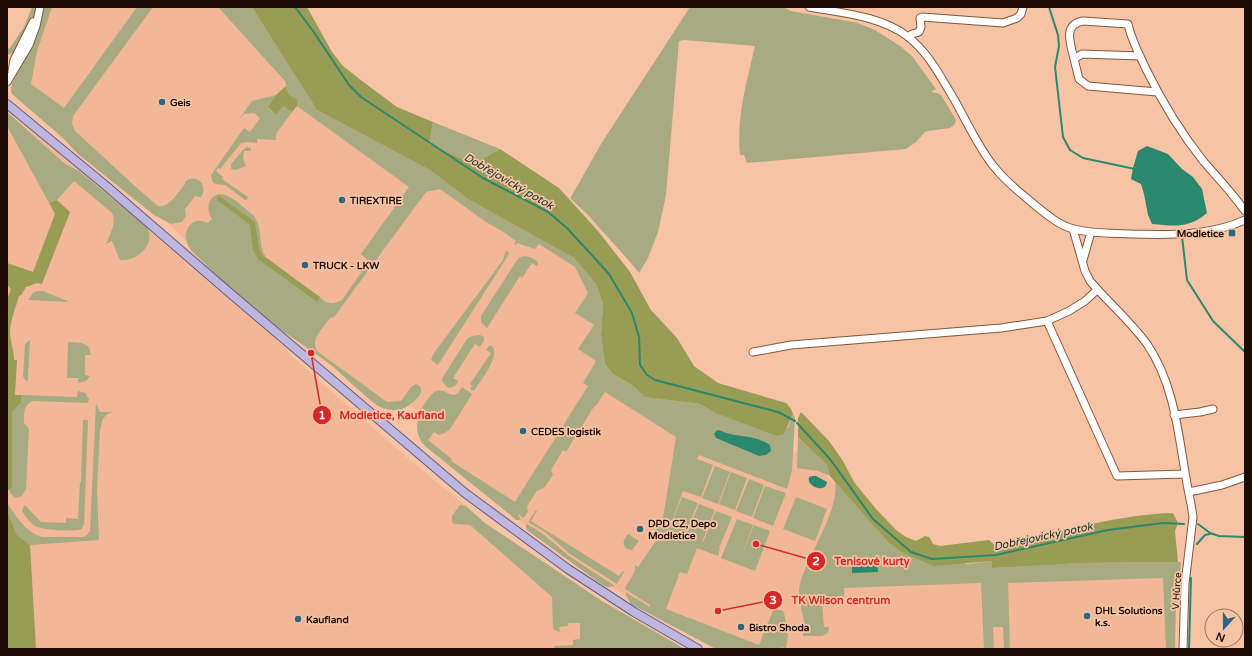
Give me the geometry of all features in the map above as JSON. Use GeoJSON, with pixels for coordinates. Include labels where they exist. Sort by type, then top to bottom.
{"type":"FeatureCollection","features":[{"type":"Feature","properties":{"kind":"main road"},"geometry":{"type":"LineString","coordinates":[[7,104],[105,185],[237,300],[465,493],[568,569],[634,612],[697,648]]}},
{"type":"Feature","properties":{"kind":"street"},"geometry":{"type":"LineString","coordinates":[[7,82],[28,46],[36,26],[40,7]]}},
{"type":"Feature","properties":{"kind":"street"},"geometry":{"type":"LineString","coordinates":[[809,7],[864,17],[895,29],[908,38],[931,61],[995,168],[1016,189],[1047,215],[1063,225],[1073,229],[1091,232],[1136,234],[1182,233],[1204,232],[1219,229],[1245,220]]}},
{"type":"Feature","properties":{"kind":"street"},"geometry":{"type":"LineString","coordinates":[[908,38],[912,34],[918,32],[920,27],[920,18],[922,17],[1003,24],[1021,14],[1023,7]]}},
{"type":"Feature","properties":{"kind":"street"},"geometry":{"type":"LineString","coordinates":[[1157,92],[1088,86],[1079,79],[1070,38],[1072,26],[1077,22],[1083,21],[1128,24],[1140,56],[1157,92],[1183,134],[1245,211]]}},
{"type":"Feature","properties":{"kind":"street"},"geometry":{"type":"LineString","coordinates":[[1074,59],[1082,54],[1140,56]]}},
{"type":"Feature","properties":{"kind":"street","name":"V Hůrce"},"geometry":{"type":"LineString","coordinates":[[1073,229],[1082,262],[1090,281],[1134,328],[1150,349],[1169,389],[1193,517],[1185,584],[1183,649]]}},
{"type":"Feature","properties":{"kind":"street"},"geometry":{"type":"LineString","coordinates":[[1082,262],[1091,232]]}},
{"type":"Feature","properties":{"kind":"street"},"geometry":{"type":"LineString","coordinates":[[753,352],[791,345],[1001,328],[1047,321],[1085,301],[1097,290]]}},
{"type":"Feature","properties":{"kind":"street"},"geometry":{"type":"LineString","coordinates":[[1047,321],[1117,476],[1185,474]]}},
{"type":"Feature","properties":{"kind":"street"},"geometry":{"type":"LineString","coordinates":[[1174,415],[1213,409]]}},
{"type":"Feature","properties":{"kind":"street"},"geometry":{"type":"LineString","coordinates":[[1189,492],[1222,485],[1245,477]]}},
{"type":"Feature","properties":{"kind":"shaded area"},"geometry":{"type":"Polygon","coordinates":[[[50,7],[254,7],[582,260],[596,333],[626,386],[811,458],[896,554],[934,570],[1175,566],[1173,649],[721,649],[648,612],[526,526],[425,441],[420,413],[410,405],[386,408],[309,347],[192,246],[21,83],[50,7]]]}},
{"type":"Feature","properties":{"kind":"shaded area"},"geometry":{"type":"Polygon","coordinates":[[[7,112],[80,170],[170,249],[270,333],[298,362],[412,462],[466,506],[467,522],[552,597],[650,649],[7,649],[7,112]]]}},
{"type":"Feature","properties":{"kind":"green space"},"geometry":{"type":"Polygon","coordinates":[[[32,7],[37,7],[32,20],[15,52],[7,55],[7,49],[10,48],[24,27],[32,7]]]}},
{"type":"Feature","properties":{"kind":"green space"},"geometry":{"type":"Polygon","coordinates":[[[44,7],[52,7],[37,51],[31,84],[64,108],[137,7],[153,7],[73,116],[72,124],[75,131],[158,206],[166,205],[170,202],[189,179],[197,179],[202,185],[203,193],[201,197],[195,196],[185,209],[186,216],[182,222],[171,224],[154,215],[78,154],[63,138],[12,94],[12,83],[30,46],[44,7]]]}},
{"type":"Feature","properties":{"kind":"green space"},"geometry":{"type":"Polygon","coordinates":[[[218,7],[252,7],[317,110],[430,170],[468,199],[574,258],[596,284],[603,304],[601,335],[605,364],[613,374],[632,385],[645,397],[700,404],[713,412],[788,428],[793,414],[795,418],[792,470],[787,489],[699,455],[697,459],[713,465],[701,497],[683,491],[669,529],[682,497],[698,503],[685,535],[686,536],[699,504],[715,510],[702,542],[716,511],[732,517],[719,548],[718,556],[697,548],[687,574],[680,572],[666,609],[759,645],[774,608],[783,611],[788,635],[786,649],[782,647],[781,649],[716,649],[631,604],[625,592],[650,607],[650,605],[625,589],[633,575],[635,565],[638,567],[660,535],[655,531],[663,518],[676,437],[605,392],[593,408],[566,452],[563,450],[551,470],[553,475],[545,487],[537,491],[527,506],[528,512],[523,518],[519,514],[518,515],[521,520],[516,520],[425,446],[420,439],[417,425],[418,418],[424,404],[434,392],[442,390],[454,395],[458,393],[462,387],[472,394],[450,429],[439,435],[434,432],[428,440],[452,459],[451,461],[515,502],[588,386],[583,383],[596,361],[578,349],[594,325],[575,313],[588,293],[575,267],[539,244],[535,249],[517,243],[516,245],[514,244],[516,241],[486,222],[440,189],[426,192],[334,317],[330,318],[318,334],[315,342],[317,351],[387,402],[401,401],[411,387],[416,384],[420,387],[420,395],[412,403],[403,409],[394,410],[385,409],[378,406],[327,362],[256,311],[193,252],[187,243],[187,229],[193,222],[202,221],[207,223],[212,219],[209,205],[212,197],[220,194],[225,195],[240,204],[253,215],[260,230],[263,252],[266,257],[326,302],[336,302],[342,300],[369,261],[361,254],[409,187],[297,106],[298,100],[289,95],[285,81],[218,7]]]}},
{"type":"Feature","properties":{"kind":"green space"},"geometry":{"type":"Polygon","coordinates":[[[252,7],[307,7],[332,52],[343,66],[397,107],[433,122],[429,144],[473,164],[500,149],[559,188],[598,231],[630,272],[651,310],[677,338],[694,366],[718,383],[786,403],[793,414],[784,434],[777,436],[713,412],[700,404],[645,397],[632,385],[613,374],[605,364],[601,335],[603,304],[596,284],[574,258],[468,199],[430,170],[317,110],[252,7]]]}},
{"type":"Feature","properties":{"kind":"green space"},"geometry":{"type":"Polygon","coordinates":[[[690,7],[783,7],[791,11],[858,23],[875,30],[900,46],[912,56],[936,89],[931,92],[941,95],[956,120],[955,124],[950,128],[925,132],[916,142],[906,149],[747,163],[744,155],[740,155],[739,141],[743,100],[755,46],[684,40],[679,41],[666,195],[658,232],[648,258],[639,273],[588,215],[570,198],[601,144],[690,7]]]}},
{"type":"Feature","properties":{"kind":"green space"},"geometry":{"type":"Polygon","coordinates":[[[286,86],[289,95],[298,100],[297,106],[292,112],[283,106],[276,115],[268,107],[276,95],[286,86]]]}},
{"type":"Feature","properties":{"kind":"green space"},"geometry":{"type":"Polygon","coordinates":[[[276,95],[268,108],[276,115],[283,106],[292,112],[276,134],[276,140],[257,139],[257,143],[241,143],[220,169],[218,168],[216,171],[223,177],[222,179],[248,197],[247,200],[245,200],[225,185],[213,183],[211,175],[244,128],[250,132],[260,118],[254,113],[244,114],[239,119],[252,101],[276,95]]]}},
{"type":"Feature","properties":{"kind":"green space"},"geometry":{"type":"Polygon","coordinates":[[[7,112],[65,164],[79,171],[147,227],[150,237],[149,242],[143,251],[130,259],[120,260],[112,241],[106,244],[114,221],[112,213],[74,181],[57,200],[49,203],[7,126],[7,112]]]}},
{"type":"Feature","properties":{"kind":"green space"},"geometry":{"type":"Polygon","coordinates":[[[433,122],[500,149],[473,164],[429,144],[433,122]]]}},
{"type":"Feature","properties":{"kind":"green space"},"geometry":{"type":"Polygon","coordinates":[[[247,147],[251,148],[251,151],[244,151],[243,159],[246,166],[236,170],[231,169],[231,164],[247,147]]]}},
{"type":"Feature","properties":{"kind":"green space"},"geometry":{"type":"Polygon","coordinates":[[[219,196],[255,222],[259,249],[263,256],[320,297],[318,301],[258,259],[253,250],[250,225],[217,200],[219,196]]]}},
{"type":"Feature","properties":{"kind":"green space"},"geometry":{"type":"Polygon","coordinates":[[[57,200],[70,212],[42,284],[37,283],[26,287],[19,296],[10,328],[14,360],[17,360],[15,395],[21,395],[21,403],[12,412],[12,488],[8,490],[7,300],[11,289],[7,285],[7,263],[33,272],[55,214],[49,203],[57,200]]]}},
{"type":"Feature","properties":{"kind":"green space"},"geometry":{"type":"Polygon","coordinates":[[[508,251],[509,254],[438,365],[431,360],[434,353],[503,260],[505,252],[508,251]]]}},
{"type":"Feature","properties":{"kind":"green space"},"geometry":{"type":"Polygon","coordinates":[[[525,256],[537,261],[537,266],[532,263],[522,278],[520,276],[487,328],[481,322],[481,316],[517,260],[520,257],[525,256]]]}},
{"type":"Feature","properties":{"kind":"green space"},"geometry":{"type":"Polygon","coordinates":[[[43,291],[70,302],[28,300],[33,293],[43,291]]]}},
{"type":"Feature","properties":{"kind":"green space"},"geometry":{"type":"Polygon","coordinates":[[[480,335],[484,337],[484,341],[480,347],[475,344],[453,378],[458,381],[455,386],[450,388],[447,387],[442,381],[443,377],[467,339],[472,336],[480,335]]]}},
{"type":"Feature","properties":{"kind":"green space"},"geometry":{"type":"Polygon","coordinates":[[[30,340],[28,381],[25,380],[23,376],[25,344],[30,340]]]}},
{"type":"Feature","properties":{"kind":"green space"},"geometry":{"type":"Polygon","coordinates":[[[68,342],[80,343],[89,347],[91,355],[85,355],[85,375],[90,376],[86,381],[78,383],[78,378],[67,378],[68,342]]]}},
{"type":"Feature","properties":{"kind":"green space"},"geometry":{"type":"Polygon","coordinates":[[[490,345],[493,347],[494,352],[491,364],[474,391],[470,389],[472,386],[470,384],[491,353],[486,350],[490,345]]]}},
{"type":"Feature","properties":{"kind":"green space"},"geometry":{"type":"Polygon","coordinates":[[[78,391],[85,393],[89,399],[88,403],[33,401],[27,405],[24,416],[24,423],[29,429],[26,489],[22,496],[16,498],[9,490],[12,488],[12,412],[21,403],[21,395],[77,397],[78,391]]]}},
{"type":"Feature","properties":{"kind":"green space"},"geometry":{"type":"Polygon","coordinates":[[[96,403],[100,412],[113,412],[109,413],[103,418],[100,430],[97,489],[99,540],[30,545],[17,535],[7,510],[7,503],[26,528],[36,535],[42,537],[82,537],[86,536],[90,531],[96,403]]]}},
{"type":"Feature","properties":{"kind":"green space"},"geometry":{"type":"Polygon","coordinates":[[[801,412],[829,441],[843,461],[854,482],[876,509],[896,530],[906,537],[916,541],[925,536],[929,537],[933,544],[940,546],[989,540],[998,548],[1099,522],[1136,516],[1173,513],[1178,523],[1175,531],[1178,562],[1079,563],[992,568],[992,561],[934,566],[903,553],[887,541],[835,482],[830,476],[827,465],[798,437],[798,418],[801,412]]]}},
{"type":"Feature","properties":{"kind":"green space"},"geometry":{"type":"Polygon","coordinates":[[[83,420],[88,420],[84,524],[82,529],[60,530],[37,527],[30,522],[22,511],[25,505],[41,522],[66,523],[66,518],[78,519],[83,420]]]}},
{"type":"Feature","properties":{"kind":"green space"},"geometry":{"type":"Polygon","coordinates":[[[798,437],[827,465],[830,476],[818,471],[797,468],[798,437]]]}},
{"type":"Feature","properties":{"kind":"green space"},"geometry":{"type":"Polygon","coordinates":[[[715,466],[730,472],[718,504],[702,498],[715,466]]]}},
{"type":"Feature","properties":{"kind":"green space"},"geometry":{"type":"Polygon","coordinates":[[[731,472],[747,478],[735,510],[719,504],[731,472]]]}},
{"type":"Feature","properties":{"kind":"green space"},"geometry":{"type":"Polygon","coordinates":[[[749,479],[764,485],[752,517],[736,511],[749,479]]]}},
{"type":"Feature","properties":{"kind":"green space"},"geometry":{"type":"Polygon","coordinates":[[[835,482],[887,541],[967,564],[992,561],[992,568],[1079,563],[1181,562],[1176,604],[1175,649],[1166,649],[1163,578],[1008,583],[1010,649],[1004,649],[1003,627],[993,627],[994,649],[984,649],[981,583],[844,588],[844,601],[842,596],[838,596],[838,601],[822,602],[824,627],[829,627],[828,633],[822,636],[803,636],[804,621],[799,597],[799,588],[833,506],[835,482]]]}},
{"type":"Feature","properties":{"kind":"green space"},"geometry":{"type":"Polygon","coordinates":[[[765,486],[786,493],[773,526],[753,518],[765,486]]]}},
{"type":"Feature","properties":{"kind":"green space"},"geometry":{"type":"Polygon","coordinates":[[[796,497],[827,509],[815,541],[783,529],[796,497]]]}},
{"type":"Feature","properties":{"kind":"green space"},"geometry":{"type":"Polygon","coordinates":[[[460,505],[466,506],[485,523],[602,601],[685,649],[555,649],[554,646],[573,645],[573,640],[580,639],[580,623],[568,623],[568,626],[559,627],[560,632],[553,629],[552,597],[470,525],[454,524],[452,522],[452,516],[460,505]]]}},
{"type":"Feature","properties":{"kind":"green space"},"geometry":{"type":"Polygon","coordinates":[[[7,510],[17,535],[30,545],[36,649],[7,649],[7,510]]]}},
{"type":"Feature","properties":{"kind":"green space"},"geometry":{"type":"Polygon","coordinates":[[[536,510],[537,511],[531,521],[619,576],[623,571],[624,572],[617,584],[570,554],[545,532],[528,522],[536,510]]]}},
{"type":"Feature","properties":{"kind":"green space"},"geometry":{"type":"Polygon","coordinates":[[[737,519],[753,525],[741,557],[754,525],[770,531],[755,571],[721,558],[737,519]]]}},
{"type":"Feature","properties":{"kind":"green space"},"geometry":{"type":"Polygon","coordinates":[[[527,524],[543,534],[569,556],[615,586],[607,587],[601,584],[527,530],[527,524]]]}},
{"type":"Feature","properties":{"kind":"green space"},"geometry":{"type":"Polygon","coordinates":[[[628,534],[639,541],[632,550],[627,549],[624,545],[624,540],[628,534]]]}},
{"type":"Feature","properties":{"kind":"water"},"geometry":{"type":"Polygon","coordinates":[[[1147,146],[1168,154],[1182,169],[1193,177],[1202,189],[1207,213],[1187,224],[1174,226],[1152,224],[1148,215],[1141,184],[1131,179],[1138,151],[1147,146]]]}},
{"type":"Feature","properties":{"kind":"water"},"geometry":{"type":"Polygon","coordinates":[[[719,430],[726,433],[751,437],[763,441],[770,445],[771,451],[766,455],[759,456],[716,438],[714,434],[719,430]]]}},
{"type":"Feature","properties":{"kind":"water"},"geometry":{"type":"Polygon","coordinates":[[[816,476],[827,482],[826,486],[823,488],[816,488],[810,484],[809,477],[816,476]]]}},
{"type":"Feature","properties":{"kind":"water"},"geometry":{"type":"Polygon","coordinates":[[[877,561],[878,572],[852,573],[852,562],[877,561]]]}},
{"type":"Feature","properties":{"kind":"waterway","name":"Dobřejovický potok"},"geometry":{"type":"LineString","coordinates":[[295,7],[349,85],[361,97],[483,178],[548,212],[567,228],[609,274],[632,313],[639,337],[640,365],[647,375],[655,380],[778,412],[795,421]]}},
{"type":"Feature","properties":{"kind":"waterway"},"geometry":{"type":"LineString","coordinates":[[1049,7],[1058,35],[1059,46],[1055,67],[1063,137],[1070,150],[1083,158],[1135,169]]}},
{"type":"Feature","properties":{"kind":"waterway"},"geometry":{"type":"LineString","coordinates":[[1182,236],[1187,280],[1213,321],[1245,352]]}},
{"type":"Feature","properties":{"kind":"waterway","name":"Dobřejovický potok"},"geometry":{"type":"LineString","coordinates":[[797,423],[830,459],[873,519],[911,552],[932,559],[996,555],[1108,530],[1163,523],[1184,524]]}},
{"type":"Feature","properties":{"kind":"waterway","name":"Dobřejovický potok"},"geometry":{"type":"LineString","coordinates":[[1198,524],[1210,533],[1219,536],[1245,537]]}},
{"type":"Feature","properties":{"kind":"waterway"},"geometry":{"type":"LineString","coordinates":[[1197,544],[1205,535],[1210,534]]}},
{"type":"Feature","properties":{"kind":"waterway"},"geometry":{"type":"LineString","coordinates":[[1189,649],[1191,578]]}},
{"type":"Feature","properties":{"kind":"place","name":"Geis"},"geometry":{"type":"Point","coordinates":[162,102]}},
{"type":"Feature","properties":{"kind":"place","name":"TIREXTIRE"},"geometry":{"type":"Point","coordinates":[342,200]}},
{"type":"Feature","properties":{"kind":"place","name":"Modletice"},"geometry":{"type":"Point","coordinates":[1232,233]}},
{"type":"Feature","properties":{"kind":"place","name":"TRUCK - LKW"},"geometry":{"type":"Point","coordinates":[305,265]}},
{"type":"Feature","properties":{"kind":"place","name":"Modletice, Kaufland"},"geometry":{"type":"Point","coordinates":[311,353]}},
{"type":"Feature","properties":{"kind":"place","name":"CEDES logistik"},"geometry":{"type":"Point","coordinates":[523,431]}},
{"type":"Feature","properties":{"kind":"place","name":"DPD CZ, Depo Modletice"},"geometry":{"type":"Point","coordinates":[640,529]}},
{"type":"Feature","properties":{"kind":"place","name":"Tenisové kurty"},"geometry":{"type":"Point","coordinates":[756,544]}},
{"type":"Feature","properties":{"kind":"place","name":"TK Wilson centrum"},"geometry":{"type":"Point","coordinates":[718,611]}},
{"type":"Feature","properties":{"kind":"place","name":"DHL Solutions k.s."},"geometry":{"type":"Point","coordinates":[1087,616]}},
{"type":"Feature","properties":{"kind":"place","name":"Kaufland"},"geometry":{"type":"Point","coordinates":[298,619]}},
{"type":"Feature","properties":{"kind":"place","name":"Bistro Shoda"},"geometry":{"type":"Point","coordinates":[741,627]}}]}
